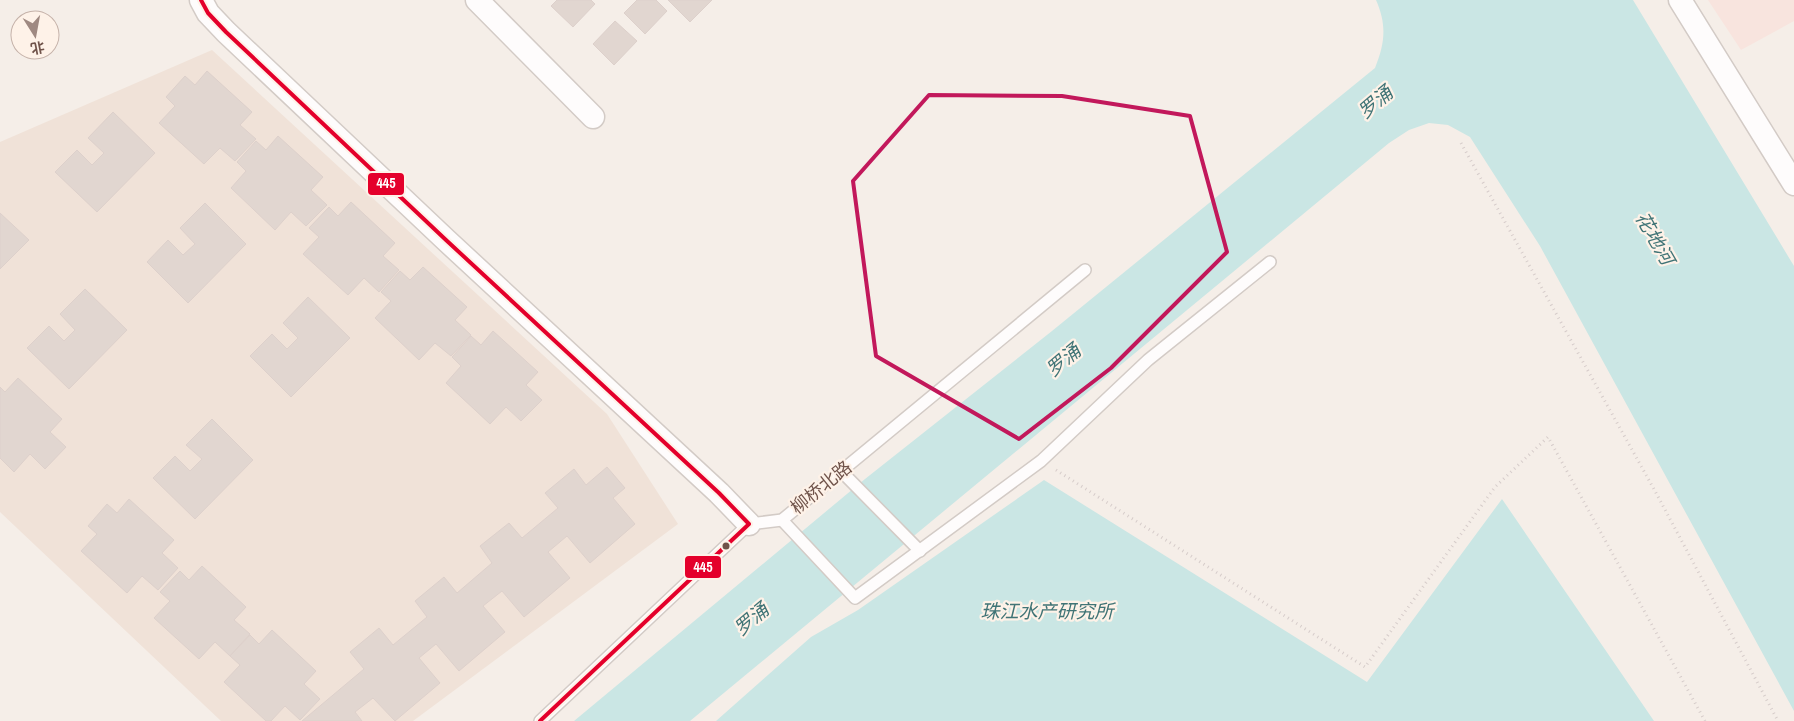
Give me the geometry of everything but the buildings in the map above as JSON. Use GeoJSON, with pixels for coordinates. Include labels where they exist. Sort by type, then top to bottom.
{"type":"FeatureCollection","features":[{"type":"Feature","properties":{"kind":"street"},"geometry":{"type":"LineString","coordinates":[[201,0],[208,12],[226,32],[446,240],[720,493],[749,524]]}},
{"type":"Feature","properties":{"kind":"street"},"geometry":{"type":"LineString","coordinates":[[477,0],[592,117]]}},
{"type":"Feature","properties":{"kind":"street"},"geometry":{"type":"LineString","coordinates":[[1680,0],[1794,184]]}},
{"type":"Feature","properties":{"kind":"lane"},"geometry":{"type":"LineString","coordinates":[[782,520],[855,598],[1041,461],[1148,360],[1270,262]]}},
{"type":"Feature","properties":{"kind":"lane","name":"柳桥北路"},"geometry":{"type":"LineString","coordinates":[[749,524],[782,520],[1085,270]]}},
{"type":"Feature","properties":{"kind":"lane"},"geometry":{"type":"LineString","coordinates":[[840,471],[920,551]]}},
{"type":"Feature","properties":{"kind":"lane"},"geometry":{"type":"LineString","coordinates":[[540,721],[749,524]]}},
{"type":"Feature","properties":{"kind":"path"},"geometry":{"type":"LineString","coordinates":[[1461,143],[1655,491],[1776,721]]}},
{"type":"Feature","properties":{"kind":"path"},"geometry":{"type":"LineString","coordinates":[[1041,461],[1365,667],[1495,487],[1548,437],[1705,721]]}},
{"type":"Feature","properties":{"kind":"highlighted area"},"geometry":{"type":"Polygon","coordinates":[[[929,95],[1062,96],[1190,116],[1227,252],[1111,368],[1019,439],[876,356],[853,181],[929,95]]]}},
{"type":"Feature","properties":{"kind":"shaded area"},"geometry":{"type":"Polygon","coordinates":[[[1708,0],[1794,0],[1794,21],[1741,50],[1708,0]]]}},
{"type":"Feature","properties":{"kind":"shaded area"},"geometry":{"type":"Polygon","coordinates":[[[212,50],[607,414],[678,524],[413,721],[221,721],[0,512],[0,142],[212,50]]]}},
{"type":"Feature","properties":{"kind":"water"},"geometry":{"type":"Polygon","coordinates":[[[1376,0],[1633,0],[1794,266],[1794,711],[1540,246],[1470,137],[1448,125],[1429,123],[1409,130],[1389,143],[690,721],[574,721],[865,479],[1052,331],[1375,68],[1383,42],[1382,18],[1376,0]]]}},
{"type":"Feature","properties":{"kind":"water","name":"珠江水产研究所"},"geometry":{"type":"Polygon","coordinates":[[[1044,480],[1367,682],[1502,499],[1654,721],[716,721],[811,637],[858,610],[1044,480]]]}},
{"type":"Feature","properties":{"kind":"transit line","name":"445"},"geometry":{"type":"LineString","coordinates":[[201,0],[208,13],[226,32],[446,240],[719,493],[749,524],[540,721]]}},
{"type":"Feature","properties":{"kind":"water label","name":"罗涌"},"geometry":{"type":"Point","coordinates":[1375,102]}},
{"type":"Feature","properties":{"kind":"water label","name":"花地河"},"geometry":{"type":"Point","coordinates":[1655,238]}},
{"type":"Feature","properties":{"kind":"water label","name":"罗涌"},"geometry":{"type":"Point","coordinates":[1063,360]}},
{"type":"Feature","properties":{"kind":"water label","name":"罗涌"},"geometry":{"type":"Point","coordinates":[751,619]}}]}
